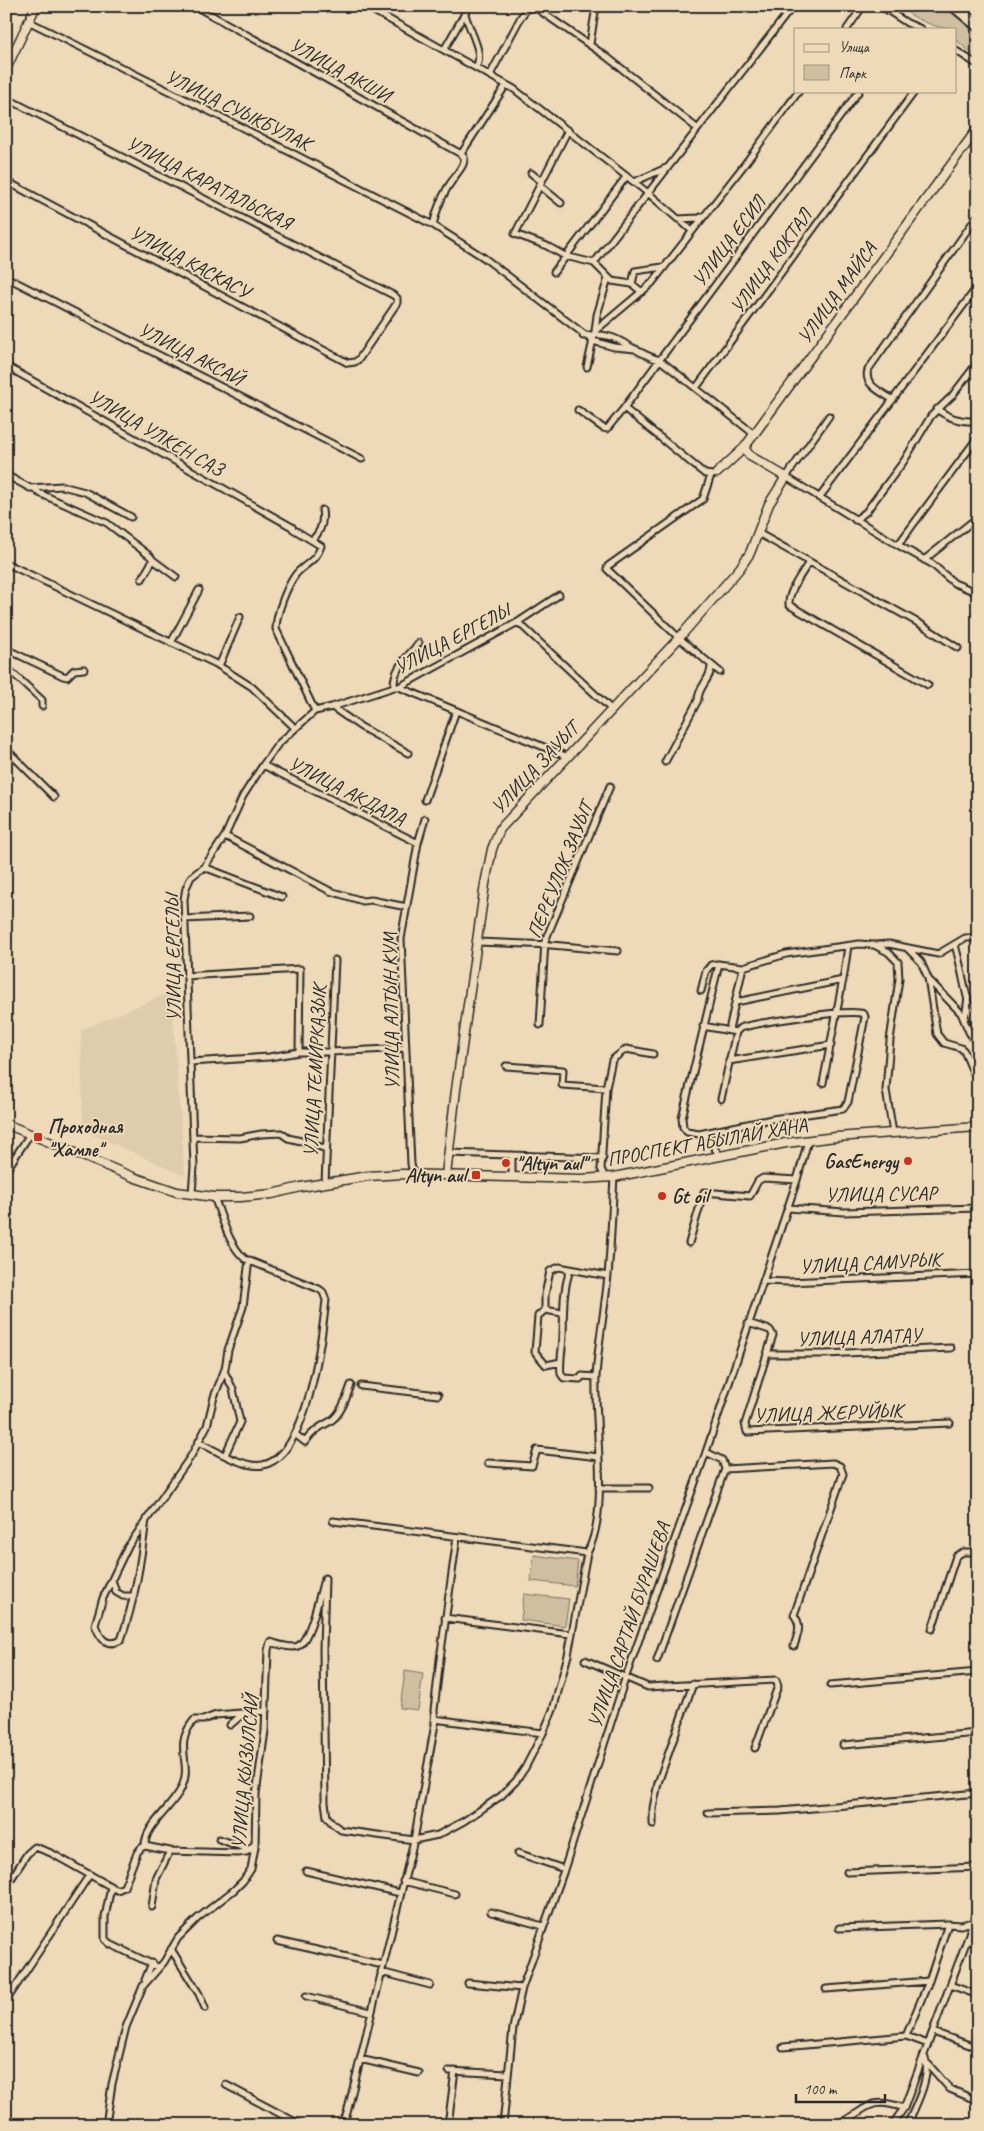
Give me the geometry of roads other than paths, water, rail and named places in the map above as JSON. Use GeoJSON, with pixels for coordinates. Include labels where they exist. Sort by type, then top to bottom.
{"type":"FeatureCollection","features":[{"type":"Feature","properties":{"kind":"highway"},"geometry":{"type":"LineString","coordinates":[[954,6],[978,26]]}},
{"type":"Feature","properties":{"kind":"highway"},"geometry":{"type":"LineString","coordinates":[[972,6],[978,11]]}},
{"type":"Feature","properties":{"kind":"street"},"geometry":{"type":"LineString","coordinates":[[6,69],[36,6]]}},
{"type":"Feature","properties":{"kind":"street","name":"УЛИЦА АКШИ"},"geometry":{"type":"LineString","coordinates":[[195,6],[461,154]]}},
{"type":"Feature","properties":{"kind":"street"},"geometry":{"type":"LineString","coordinates":[[365,6],[520,93],[648,193],[692,231]]}},
{"type":"Feature","properties":{"kind":"street"},"geometry":{"type":"LineString","coordinates":[[444,50],[469,6]]}},
{"type":"Feature","properties":{"kind":"street"},"geometry":{"type":"LineString","coordinates":[[590,44],[596,6]]}},
{"type":"Feature","properties":{"kind":"street"},"geometry":{"type":"LineString","coordinates":[[594,263],[794,6]]}},
{"type":"Feature","properties":{"kind":"street"},"geometry":{"type":"LineString","coordinates":[[848,28],[863,6]]}},
{"type":"Feature","properties":{"kind":"street"},"geometry":{"type":"LineString","coordinates":[[880,6],[905,26]]}},
{"type":"Feature","properties":{"kind":"street"},"geometry":{"type":"LineString","coordinates":[[490,76],[525,9],[535,7],[590,44],[698,129]]}},
{"type":"Feature","properties":{"kind":"street"},"geometry":{"type":"LineString","coordinates":[[465,14],[468,28],[480,52],[480,61],[476,67]]}},
{"type":"Feature","properties":{"kind":"street","name":"УЛИЦА СУЫКБУЛАК"},"geometry":{"type":"LineString","coordinates":[[28,21],[237,125],[433,226],[483,257],[554,310],[583,336],[614,347],[636,348]]}},
{"type":"Feature","properties":{"kind":"street"},"geometry":{"type":"LineString","coordinates":[[956,51],[978,65]]}},
{"type":"Feature","properties":{"kind":"street"},"geometry":{"type":"LineString","coordinates":[[433,226],[440,202],[452,180],[464,164],[464,157],[461,154],[506,85]]}},
{"type":"Feature","properties":{"kind":"street"},"geometry":{"type":"LineString","coordinates":[[583,336],[595,332],[642,292],[706,215],[798,92]]}},
{"type":"Feature","properties":{"kind":"street","name":"УЛИЦА ЕСИЛ"},"geometry":{"type":"LineString","coordinates":[[578,410],[607,429],[858,92]]}},
{"type":"Feature","properties":{"kind":"street","name":"УЛИЦА КОКТАЛ"},"geometry":{"type":"LineString","coordinates":[[696,388],[914,92]]}},
{"type":"Feature","properties":{"kind":"street","name":"УЛИЦА КАРАТАЛЬСКАЯ"},"geometry":{"type":"LineString","coordinates":[[6,98],[283,237],[397,298],[396,303],[359,359]]}},
{"type":"Feature","properties":{"kind":"street","name":"УЛИЦА МАЙСА"},"geometry":{"type":"LineString","coordinates":[[714,474],[744,448],[978,128]]}},
{"type":"Feature","properties":{"kind":"street"},"geometry":{"type":"LineString","coordinates":[[568,130],[515,234],[547,246],[565,256],[594,263],[612,281],[632,284],[642,292]]}},
{"type":"Feature","properties":{"kind":"street"},"geometry":{"type":"LineString","coordinates":[[634,182],[669,167]]}},
{"type":"Feature","properties":{"kind":"street"},"geometry":{"type":"LineString","coordinates":[[531,173],[561,203]]}},
{"type":"Feature","properties":{"kind":"street"},"geometry":{"type":"LineString","coordinates":[[554,272],[626,177]]}},
{"type":"Feature","properties":{"kind":"street","name":"УЛИЦА КАСКАСУ"},"geometry":{"type":"LineString","coordinates":[[6,181],[348,362],[355,362],[359,359]]}},
{"type":"Feature","properties":{"kind":"street"},"geometry":{"type":"LineString","coordinates":[[678,219],[699,218],[706,215]]}},
{"type":"Feature","properties":{"kind":"street"},"geometry":{"type":"LineString","coordinates":[[893,400],[867,382],[868,370],[978,215]]}},
{"type":"Feature","properties":{"kind":"street"},"geometry":{"type":"LineString","coordinates":[[632,284],[633,276],[638,270],[664,267]]}},
{"type":"Feature","properties":{"kind":"street","name":"УЛИЦА АКСАЙ"},"geometry":{"type":"LineString","coordinates":[[6,277],[362,459]]}},
{"type":"Feature","properties":{"kind":"street"},"geometry":{"type":"LineString","coordinates":[[587,366],[597,315],[608,278]]}},
{"type":"Feature","properties":{"kind":"street"},"geometry":{"type":"LineString","coordinates":[[819,498],[978,286]]}},
{"type":"Feature","properties":{"kind":"street"},"geometry":{"type":"LineString","coordinates":[[595,332],[619,339],[650,357],[660,360],[754,434]]}},
{"type":"Feature","properties":{"kind":"street"},"geometry":{"type":"LineString","coordinates":[[855,520],[869,508],[904,461],[937,409],[952,396],[978,362]]}},
{"type":"Feature","properties":{"kind":"street","name":"УЛИЦА УЛКЕН САЗ"},"geometry":{"type":"LineString","coordinates":[[6,366],[312,540]]}},
{"type":"Feature","properties":{"kind":"street"},"geometry":{"type":"LineString","coordinates":[[965,378],[978,370]]}},
{"type":"Feature","properties":{"kind":"street"},"geometry":{"type":"LineString","coordinates":[[624,408],[705,474],[714,474],[703,500],[608,566],[607,569],[610,574],[679,638],[720,672]]}},
{"type":"Feature","properties":{"kind":"street"},"geometry":{"type":"LineString","coordinates":[[937,409],[965,422],[978,422]]}},
{"type":"Feature","properties":{"kind":"street"},"geometry":{"type":"LineString","coordinates":[[786,477],[829,416]]}},
{"type":"Feature","properties":{"kind":"street"},"geometry":{"type":"LineString","coordinates":[[898,545],[978,437]]}},
{"type":"Feature","properties":{"kind":"street"},"geometry":{"type":"LineString","coordinates":[[744,448],[750,456],[924,560],[954,583],[978,593]]}},
{"type":"Feature","properties":{"kind":"street"},"geometry":{"type":"LineString","coordinates":[[6,475],[30,488],[62,486],[76,489],[131,516]]}},
{"type":"Feature","properties":{"kind":"street","name":"УЛИЦА ЗАУЫТ"},"geometry":{"type":"LineString","coordinates":[[446,1175],[485,884],[492,849],[500,828],[679,638],[740,568],[750,553],[769,504],[786,477]]}},
{"type":"Feature","properties":{"kind":"street"},"geometry":{"type":"LineString","coordinates":[[34,488],[107,523],[176,577]]}},
{"type":"Feature","properties":{"kind":"street"},"geometry":{"type":"LineString","coordinates":[[315,711],[276,629],[276,619],[295,575],[319,553],[321,546],[312,540],[321,528],[322,510]]}},
{"type":"Feature","properties":{"kind":"street"},"geometry":{"type":"LineString","coordinates":[[924,560],[978,518]]}},
{"type":"Feature","properties":{"kind":"street"},"geometry":{"type":"LineString","coordinates":[[758,533],[922,625],[958,648]]}},
{"type":"Feature","properties":{"kind":"street"},"geometry":{"type":"LineString","coordinates":[[142,579],[153,560]]}},
{"type":"Feature","properties":{"kind":"street"},"geometry":{"type":"LineString","coordinates":[[809,562],[792,592],[789,605],[928,685]]}},
{"type":"Feature","properties":{"kind":"street"},"geometry":{"type":"LineString","coordinates":[[6,563],[219,666],[252,687],[295,728]]}},
{"type":"Feature","properties":{"kind":"street"},"geometry":{"type":"LineString","coordinates":[[171,643],[199,590]]}},
{"type":"Feature","properties":{"kind":"street","name":"УЛИЦА ЕРГЕЛЫ"},"geometry":{"type":"LineString","coordinates":[[192,1194],[194,1167],[184,919],[186,888],[191,877],[204,867],[225,836],[243,796],[262,765],[295,728],[315,711],[396,687],[518,622],[559,595]]}},
{"type":"Feature","properties":{"kind":"street"},"geometry":{"type":"LineString","coordinates":[[219,666],[240,617]]}},
{"type":"Feature","properties":{"kind":"street"},"geometry":{"type":"LineString","coordinates":[[518,622],[612,710]]}},
{"type":"Feature","properties":{"kind":"street"},"geometry":{"type":"LineString","coordinates":[[419,643],[396,670],[393,677],[396,687],[568,757]]}},
{"type":"Feature","properties":{"kind":"street"},"geometry":{"type":"LineString","coordinates":[[6,649],[63,676],[67,677],[74,670],[84,669]]}},
{"type":"Feature","properties":{"kind":"street"},"geometry":{"type":"LineString","coordinates":[[665,762],[698,700],[701,689],[712,672],[711,665]]}},
{"type":"Feature","properties":{"kind":"street"},"geometry":{"type":"LineString","coordinates":[[6,667],[16,673],[42,700],[42,706]]}},
{"type":"Feature","properties":{"kind":"street"},"geometry":{"type":"LineString","coordinates":[[332,707],[361,727],[408,753]]}},
{"type":"Feature","properties":{"kind":"street"},"geometry":{"type":"LineString","coordinates":[[426,800],[456,711]]}},
{"type":"Feature","properties":{"kind":"street"},"geometry":{"type":"LineString","coordinates":[[6,749],[54,797]]}},
{"type":"Feature","properties":{"kind":"street","name":"УЛИЦА АКДАЛА"},"geometry":{"type":"LineString","coordinates":[[262,765],[418,843]]}},
{"type":"Feature","properties":{"kind":"street","name":"ПЕРЕУЛОК ЗАУЫТ"},"geometry":{"type":"LineString","coordinates":[[540,1025],[544,945],[610,786]]}},
{"type":"Feature","properties":{"kind":"street","name":"УЛИЦА АЛТЫН КУМ"},"geometry":{"type":"LineString","coordinates":[[414,1174],[410,1154],[401,939],[418,843],[425,819]]}},
{"type":"Feature","properties":{"kind":"street"},"geometry":{"type":"LineString","coordinates":[[225,836],[330,891],[363,901],[372,900],[406,907]]}},
{"type":"Feature","properties":{"kind":"street"},"geometry":{"type":"LineString","coordinates":[[204,867],[282,897]]}},
{"type":"Feature","properties":{"kind":"street"},"geometry":{"type":"LineString","coordinates":[[184,919],[250,916]]}},
{"type":"Feature","properties":{"kind":"street"},"geometry":{"type":"LineString","coordinates":[[701,992],[706,971],[710,965],[719,964],[743,967],[786,954],[848,946],[889,944],[927,954],[938,954],[965,938],[978,938]]}},
{"type":"Feature","properties":{"kind":"street"},"geometry":{"type":"LineString","coordinates":[[478,942],[618,951]]}},
{"type":"Feature","properties":{"kind":"street"},"geometry":{"type":"LineString","coordinates":[[955,944],[973,1020],[978,1029]]}},
{"type":"Feature","properties":{"kind":"street"},"geometry":{"type":"LineString","coordinates":[[874,945],[888,952],[898,962],[898,987],[890,1040],[886,1090],[893,1133]]}},
{"type":"Feature","properties":{"kind":"street"},"geometry":{"type":"LineString","coordinates":[[823,1084],[848,946]]}},
{"type":"Feature","properties":{"kind":"street"},"geometry":{"type":"LineString","coordinates":[[907,948],[921,962],[928,978],[937,1034],[944,1043],[956,1046],[964,1051],[973,1072],[978,1078]]}},
{"type":"Feature","properties":{"kind":"street","name":"УЛИЦА ТЕМИРКАЗЫК"},"geometry":{"type":"LineString","coordinates":[[325,1183],[335,960]]}},
{"type":"Feature","properties":{"kind":"street"},"geometry":{"type":"LineString","coordinates":[[719,964],[682,1118],[683,1127],[687,1132],[706,1136],[720,1156]]}},
{"type":"Feature","properties":{"kind":"street"},"geometry":{"type":"LineString","coordinates":[[729,1030],[743,967]]}},
{"type":"Feature","properties":{"kind":"street"},"geometry":{"type":"LineString","coordinates":[[186,976],[300,969],[299,1052]]}},
{"type":"Feature","properties":{"kind":"street"},"geometry":{"type":"LineString","coordinates":[[928,978],[965,1019]]}},
{"type":"Feature","properties":{"kind":"street"},"geometry":{"type":"LineString","coordinates":[[736,1002],[843,980]]}},
{"type":"Feature","properties":{"kind":"street"},"geometry":{"type":"LineString","coordinates":[[968,996],[965,1019],[969,1032],[978,1046]]}},
{"type":"Feature","properties":{"kind":"street"},"geometry":{"type":"LineString","coordinates":[[699,1134],[772,1119],[846,1107],[865,1017],[860,1012],[837,1013],[747,1026],[736,1032],[703,1026]]}},
{"type":"Feature","properties":{"kind":"street"},"geometry":{"type":"LineString","coordinates":[[721,1099],[736,1032]]}},
{"type":"Feature","properties":{"kind":"street"},"geometry":{"type":"LineString","coordinates":[[729,1061],[831,1045]]}},
{"type":"Feature","properties":{"kind":"street"},"geometry":{"type":"LineString","coordinates":[[190,1062],[269,1057],[299,1052],[406,1048]]}},
{"type":"Feature","properties":{"kind":"street"},"geometry":{"type":"LineString","coordinates":[[414,1840],[438,1836],[501,1796],[516,1781],[525,1768],[553,1710],[568,1655],[570,1634],[587,1553],[591,1547],[595,1529],[599,1488],[596,1377],[608,1276],[610,1177],[601,1169],[606,1088],[612,1060],[621,1051],[626,1049],[653,1054]]}},
{"type":"Feature","properties":{"kind":"street"},"geometry":{"type":"LineString","coordinates":[[506,1066],[563,1070],[562,1085],[606,1088]]}},
{"type":"Feature","properties":{"kind":"street","name":"ПРОСПЕКТ АБЫЛАЙ ХАНА"},"geometry":{"type":"LineString","coordinates":[[6,1124],[133,1177],[177,1192],[214,1197],[272,1194],[368,1176],[414,1174],[610,1177],[770,1146],[893,1133],[978,1127]]}},
{"type":"Feature","properties":{"kind":"street"},"geometry":{"type":"LineString","coordinates":[[193,1137],[240,1138],[281,1133],[288,1138],[326,1149]]}},
{"type":"Feature","properties":{"kind":"street"},"geometry":{"type":"LineString","coordinates":[[6,1171],[30,1134]]}},
{"type":"Feature","properties":{"kind":"street","name":"УЛИЦА САРТАЙ БУРАШЕВА"},"geometry":{"type":"LineString","coordinates":[[503,2125],[513,2028],[522,1988],[564,1869],[625,1679],[706,1452],[788,1208],[808,1141]]}},
{"type":"Feature","properties":{"kind":"street"},"geometry":{"type":"LineString","coordinates":[[449,1153],[603,1158]]}},
{"type":"Feature","properties":{"kind":"street"},"geometry":{"type":"LineString","coordinates":[[512,1155],[512,1176]]}},
{"type":"Feature","properties":{"kind":"street"},"geometry":{"type":"LineString","coordinates":[[689,1243],[704,1192],[750,1196],[758,1181],[764,1178],[797,1180]]}},
{"type":"Feature","properties":{"kind":"street"},"geometry":{"type":"LineString","coordinates":[[199,1442],[225,1455],[249,1464],[261,1466],[270,1463],[282,1452],[300,1428],[312,1386],[324,1322],[325,1295],[319,1289],[249,1260],[237,1252],[232,1245],[214,1197]]}},
{"type":"Feature","properties":{"kind":"street","name":"УЛИЦА СУСАР"},"geometry":{"type":"LineString","coordinates":[[788,1208],[844,1212],[976,1208]]}},
{"type":"Feature","properties":{"kind":"street"},"geometry":{"type":"LineString","coordinates":[[146,1519],[139,1574],[134,1596],[121,1640],[114,1644],[102,1640],[95,1625],[103,1598],[127,1548],[146,1519],[191,1456],[207,1426],[214,1397],[224,1371],[228,1350],[243,1307],[249,1260]]}},
{"type":"Feature","properties":{"kind":"street"},"geometry":{"type":"LineString","coordinates":[[561,1362],[546,1366],[535,1352],[538,1316],[545,1310],[545,1295],[550,1271],[559,1267],[608,1276]]}},
{"type":"Feature","properties":{"kind":"street"},"geometry":{"type":"LineString","coordinates":[[570,1269],[565,1286],[562,1313],[564,1334],[560,1371],[564,1378],[596,1377]]}},
{"type":"Feature","properties":{"kind":"street","name":"УЛИЦА САМУРЫК"},"geometry":{"type":"LineString","coordinates":[[763,1281],[788,1282],[978,1274]]}},
{"type":"Feature","properties":{"kind":"street"},"geometry":{"type":"LineString","coordinates":[[545,1310],[562,1313]]}},
{"type":"Feature","properties":{"kind":"street","name":"УЛИЦА ЖЕРУЙЫК"},"geometry":{"type":"LineString","coordinates":[[748,1323],[770,1330],[772,1334],[745,1424],[747,1432],[950,1423]]}},
{"type":"Feature","properties":{"kind":"street","name":"УЛИЦА АЛАТАУ"},"geometry":{"type":"LineString","coordinates":[[767,1354],[825,1354],[951,1348]]}},
{"type":"Feature","properties":{"kind":"street"},"geometry":{"type":"LineString","coordinates":[[224,1371],[233,1389],[240,1422],[225,1455]]}},
{"type":"Feature","properties":{"kind":"street"},"geometry":{"type":"LineString","coordinates":[[295,1434],[305,1442],[313,1430],[330,1422],[338,1414],[351,1385]]}},
{"type":"Feature","properties":{"kind":"street"},"geometry":{"type":"LineString","coordinates":[[361,1386],[438,1395]]}},
{"type":"Feature","properties":{"kind":"street"},"geometry":{"type":"LineString","coordinates":[[488,1463],[532,1466],[537,1450],[599,1457]]}},
{"type":"Feature","properties":{"kind":"street"},"geometry":{"type":"LineString","coordinates":[[657,1660],[725,1469],[722,1460],[706,1452]]}},
{"type":"Feature","properties":{"kind":"street"},"geometry":{"type":"LineString","coordinates":[[725,1469],[833,1463],[840,1466],[842,1470],[842,1479],[794,1615],[799,1621],[800,1628],[794,1646]]}},
{"type":"Feature","properties":{"kind":"street"},"geometry":{"type":"LineString","coordinates":[[599,1488],[649,1488]]}},
{"type":"Feature","properties":{"kind":"street"},"geometry":{"type":"LineString","coordinates":[[333,1521],[587,1553]]}},
{"type":"Feature","properties":{"kind":"street"},"geometry":{"type":"LineString","coordinates":[[342,2125],[347,2113],[414,1840],[434,1719],[435,1692],[458,1537]]}},
{"type":"Feature","properties":{"kind":"street"},"geometry":{"type":"LineString","coordinates":[[932,1629],[956,1556],[963,1552],[978,1552]]}},
{"type":"Feature","properties":{"kind":"street","name":"УЛИЦА КЫЗЫЛСАЙ"},"geometry":{"type":"LineString","coordinates":[[106,2125],[112,2084],[126,2027],[143,1985],[178,1938],[198,1918],[243,1881],[250,1869],[255,1843],[256,1794],[266,1710],[267,1658],[270,1642],[290,1647],[297,1646],[303,1642],[309,1632],[325,1578],[325,1802],[327,1817],[332,1824],[341,1830],[414,1840]]}},
{"type":"Feature","properties":{"kind":"street"},"geometry":{"type":"LineString","coordinates":[[112,1580],[116,1592],[123,1596],[134,1596]]}},
{"type":"Feature","properties":{"kind":"street"},"geometry":{"type":"LineString","coordinates":[[445,1618],[570,1634]]}},
{"type":"Feature","properties":{"kind":"street"},"geometry":{"type":"LineString","coordinates":[[585,1660],[625,1679],[648,1687],[661,1688],[692,1684],[776,1680],[778,1686],[755,1748]]}},
{"type":"Feature","properties":{"kind":"street"},"geometry":{"type":"LineString","coordinates":[[830,1685],[978,1672]]}},
{"type":"Feature","properties":{"kind":"street"},"geometry":{"type":"LineString","coordinates":[[653,1824],[653,1808],[658,1783],[692,1684]]}},
{"type":"Feature","properties":{"kind":"street"},"geometry":{"type":"LineString","coordinates":[[145,1846],[145,1841],[154,1825],[174,1801],[185,1780],[186,1773],[182,1748],[184,1736],[194,1720],[203,1720],[211,1716],[266,1710]]}},
{"type":"Feature","properties":{"kind":"street"},"geometry":{"type":"LineString","coordinates":[[230,1725],[245,1712]]}},
{"type":"Feature","properties":{"kind":"street"},"geometry":{"type":"LineString","coordinates":[[434,1719],[543,1733]]}},
{"type":"Feature","properties":{"kind":"street"},"geometry":{"type":"LineString","coordinates":[[843,1745],[978,1733]]}},
{"type":"Feature","properties":{"kind":"street"},"geometry":{"type":"LineString","coordinates":[[708,1813],[780,1811],[978,1793]]}},
{"type":"Feature","properties":{"kind":"street"},"geometry":{"type":"LineString","coordinates":[[219,1839],[250,1850]]}},
{"type":"Feature","properties":{"kind":"street"},"geometry":{"type":"LineString","coordinates":[[6,1887],[27,1854],[35,1848],[51,1853],[117,1890],[124,1887],[137,1853],[140,1848],[145,1846],[170,1851],[238,1853],[250,1850],[255,1843]]}},
{"type":"Feature","properties":{"kind":"street"},"geometry":{"type":"LineString","coordinates":[[152,1907],[156,1879],[170,1851]]}},
{"type":"Feature","properties":{"kind":"street"},"geometry":{"type":"LineString","coordinates":[[518,1853],[564,1869]]}},
{"type":"Feature","properties":{"kind":"street"},"geometry":{"type":"LineString","coordinates":[[847,1872],[978,1867]]}},
{"type":"Feature","properties":{"kind":"street"},"geometry":{"type":"LineString","coordinates":[[306,1871],[400,1894]]}},
{"type":"Feature","properties":{"kind":"street"},"geometry":{"type":"LineString","coordinates":[[6,2001],[90,1874]]}},
{"type":"Feature","properties":{"kind":"street"},"geometry":{"type":"LineString","coordinates":[[403,1882],[455,1894]]}},
{"type":"Feature","properties":{"kind":"street"},"geometry":{"type":"LineString","coordinates":[[111,1887],[105,1917],[105,1939],[117,1948],[158,1967]]}},
{"type":"Feature","properties":{"kind":"street"},"geometry":{"type":"LineString","coordinates":[[892,2125],[904,2108],[925,2058],[928,2044],[978,1905]]}},
{"type":"Feature","properties":{"kind":"street"},"geometry":{"type":"LineString","coordinates":[[491,1912],[543,1926]]}},
{"type":"Feature","properties":{"kind":"street"},"geometry":{"type":"LineString","coordinates":[[839,1928],[960,1925],[972,1921]]}},
{"type":"Feature","properties":{"kind":"street"},"geometry":{"type":"LineString","coordinates":[[906,2036],[929,1981],[948,1924]]}},
{"type":"Feature","properties":{"kind":"street"},"geometry":{"type":"LineString","coordinates":[[967,1940],[978,1944]]}},
{"type":"Feature","properties":{"kind":"street"},"geometry":{"type":"LineString","coordinates":[[277,1942],[383,1965]]}},
{"type":"Feature","properties":{"kind":"street"},"geometry":{"type":"LineString","coordinates":[[171,1949],[194,1984],[204,2008]]}},
{"type":"Feature","properties":{"kind":"street"},"geometry":{"type":"LineString","coordinates":[[143,1985],[152,1964]]}},
{"type":"Feature","properties":{"kind":"street"},"geometry":{"type":"LineString","coordinates":[[381,1972],[430,1985]]}},
{"type":"Feature","properties":{"kind":"street"},"geometry":{"type":"LineString","coordinates":[[826,1989],[929,1981]]}},
{"type":"Feature","properties":{"kind":"street"},"geometry":{"type":"LineString","coordinates":[[468,1983],[522,1988]]}},
{"type":"Feature","properties":{"kind":"street"},"geometry":{"type":"LineString","coordinates":[[950,1985],[978,1995]]}},
{"type":"Feature","properties":{"kind":"street"},"geometry":{"type":"LineString","coordinates":[[306,1996],[371,2012]]}},
{"type":"Feature","properties":{"kind":"street"},"geometry":{"type":"LineString","coordinates":[[933,2032],[978,2048]]}},
{"type":"Feature","properties":{"kind":"street"},"geometry":{"type":"LineString","coordinates":[[783,2047],[906,2036],[928,2044]]}},
{"type":"Feature","properties":{"kind":"street"},"geometry":{"type":"LineString","coordinates":[[925,2058],[940,2080],[950,2089],[978,2101]]}},
{"type":"Feature","properties":{"kind":"street"},"geometry":{"type":"LineString","coordinates":[[907,2125],[928,2070],[925,2058]]}},
{"type":"Feature","properties":{"kind":"street"},"geometry":{"type":"LineString","coordinates":[[360,2059],[419,2073]]}},
{"type":"Feature","properties":{"kind":"street"},"geometry":{"type":"LineString","coordinates":[[448,2125],[452,2071],[508,2074]]}},
{"type":"Feature","properties":{"kind":"street"},"geometry":{"type":"LineString","coordinates":[[226,2085],[302,2125]]}},
{"type":"Feature","properties":{"kind":"street"},"geometry":{"type":"LineString","coordinates":[[832,2125],[846,2120],[874,2103],[885,2103],[904,2108]]}},
{"type":"Feature","properties":{"kind":"place","name":"Проходная \"Хамле\""},"geometry":{"type":"Point","coordinates":[38,1137]}},
{"type":"Feature","properties":{"kind":"place","name":"GasEnergy"},"geometry":{"type":"Point","coordinates":[908,1161]}},
{"type":"Feature","properties":{"kind":"place","name":"\"Altyn aul\""},"geometry":{"type":"Point","coordinates":[506,1163]}},
{"type":"Feature","properties":{"kind":"place","name":"Altyn aul"},"geometry":{"type":"Point","coordinates":[476,1175]}},
{"type":"Feature","properties":{"kind":"place","name":"Gt oil"},"geometry":{"type":"Point","coordinates":[662,1196]}}]}
